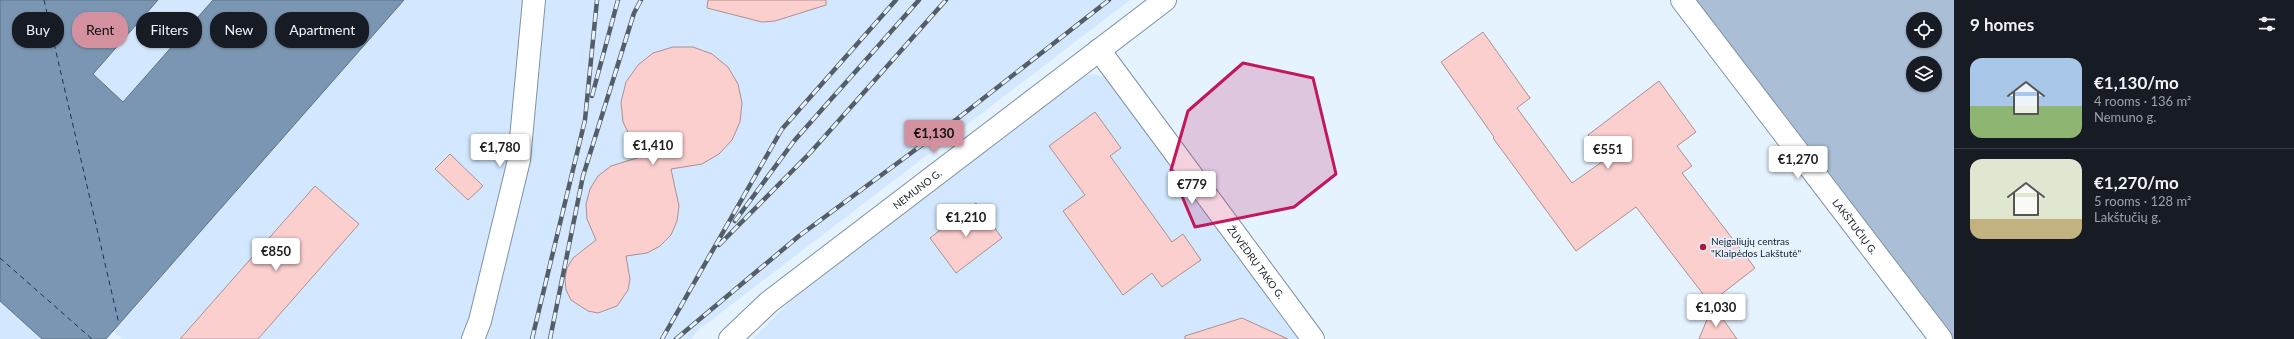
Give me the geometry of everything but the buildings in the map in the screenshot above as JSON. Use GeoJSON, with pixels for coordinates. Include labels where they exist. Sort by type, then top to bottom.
{"type":"FeatureCollection","features":[{"type":"Feature","properties":{"kind":"street"},"geometry":{"type":"LineString","coordinates":[[473,339],[480,321],[519,160],[534,0]]}},
{"type":"Feature","properties":{"kind":"street","name":"NEMUNO G."},"geometry":{"type":"LineString","coordinates":[[730,339],[769,302],[1165,0]]}},
{"type":"Feature","properties":{"kind":"street","name":"LAKŠTUČIŲ G."},"geometry":{"type":"LineString","coordinates":[[1682,0],[1941,339]]}},
{"type":"Feature","properties":{"kind":"street","name":"ŽUVĖDRŲ TAKO G."},"geometry":{"type":"LineString","coordinates":[[1099,50],[1313,339]]}},
{"type":"Feature","properties":{"kind":"highlighted area"},"geometry":{"type":"Polygon","coordinates":[[[1243,63],[1313,78],[1336,174],[1294,207],[1195,227],[1171,170],[1188,111],[1243,63]]]}},
{"type":"Feature","properties":{"kind":"shaded area"},"geometry":{"type":"Polygon","coordinates":[[[0,0],[158,0],[147,12],[136,12],[136,25],[128,34],[128,12],[72,12],[72,48],[116,48],[93,74],[123,102],[171,48],[202,48],[202,12],[213,0],[404,0],[369,40],[369,12],[275,12],[275,48],[362,48],[106,339],[42,339],[0,301],[0,0]]]}},
{"type":"Feature","properties":{"kind":"shaded area"},"geometry":{"type":"Polygon","coordinates":[[[158,0],[213,0],[202,12],[147,12],[158,0]]]}},
{"type":"Feature","properties":{"kind":"shaded area"},"geometry":{"type":"Polygon","coordinates":[[[404,0],[1130,0],[697,331],[691,339],[122,339],[113,331],[362,48],[369,48],[369,40],[404,0]]]}},
{"type":"Feature","properties":{"kind":"shaded area"},"geometry":{"type":"Polygon","coordinates":[[[1696,0],[1954,0],[1953,339],[1696,0]]]}},
{"type":"Feature","properties":{"kind":"shaded area"},"geometry":{"type":"Polygon","coordinates":[[[136,25],[136,48],[171,48],[123,102],[93,74],[116,48],[128,48],[128,34],[136,25]]]}},
{"type":"Feature","properties":{"kind":"shaded area"},"geometry":{"type":"Polygon","coordinates":[[[1093,74],[1106,78],[1300,339],[753,339],[801,290],[1079,77],[1093,74]]]}},
{"type":"Feature","properties":{"kind":"shaded area"},"geometry":{"type":"Polygon","coordinates":[[[0,301],[42,339],[0,339],[0,301]]]}},
{"type":"Feature","properties":{"kind":"ferry route"},"geometry":{"type":"LineString","coordinates":[[44,0],[119,324]]}},
{"type":"Feature","properties":{"kind":"ferry route"},"geometry":{"type":"LineString","coordinates":[[0,258],[92,339]]}},
{"type":"Feature","properties":{"kind":"railway"},"geometry":{"type":"LineString","coordinates":[[532,339],[585,120],[597,0]]}},
{"type":"Feature","properties":{"kind":"railway"},"geometry":{"type":"LineString","coordinates":[[592,96],[618,0]]}},
{"type":"Feature","properties":{"kind":"railway"},"geometry":{"type":"LineString","coordinates":[[550,339],[583,176],[634,13],[641,0]]}},
{"type":"Feature","properties":{"kind":"railway"},"geometry":{"type":"LineString","coordinates":[[662,339],[782,129],[896,0]]}},
{"type":"Feature","properties":{"kind":"railway"},"geometry":{"type":"LineString","coordinates":[[735,221],[794,141],[919,0]]}},
{"type":"Feature","properties":{"kind":"railway"},"geometry":{"type":"LineString","coordinates":[[719,245],[810,153],[946,0]]}},
{"type":"Feature","properties":{"kind":"railway"},"geometry":{"type":"LineString","coordinates":[[676,339],[799,236],[957,119],[1109,0]]}},
{"type":"Feature","properties":{"kind":"place","name":"Neįgaliųjų centras \"Klaipėdos Lakštutė\""},"geometry":{"type":"Point","coordinates":[1703,247]}}]}
